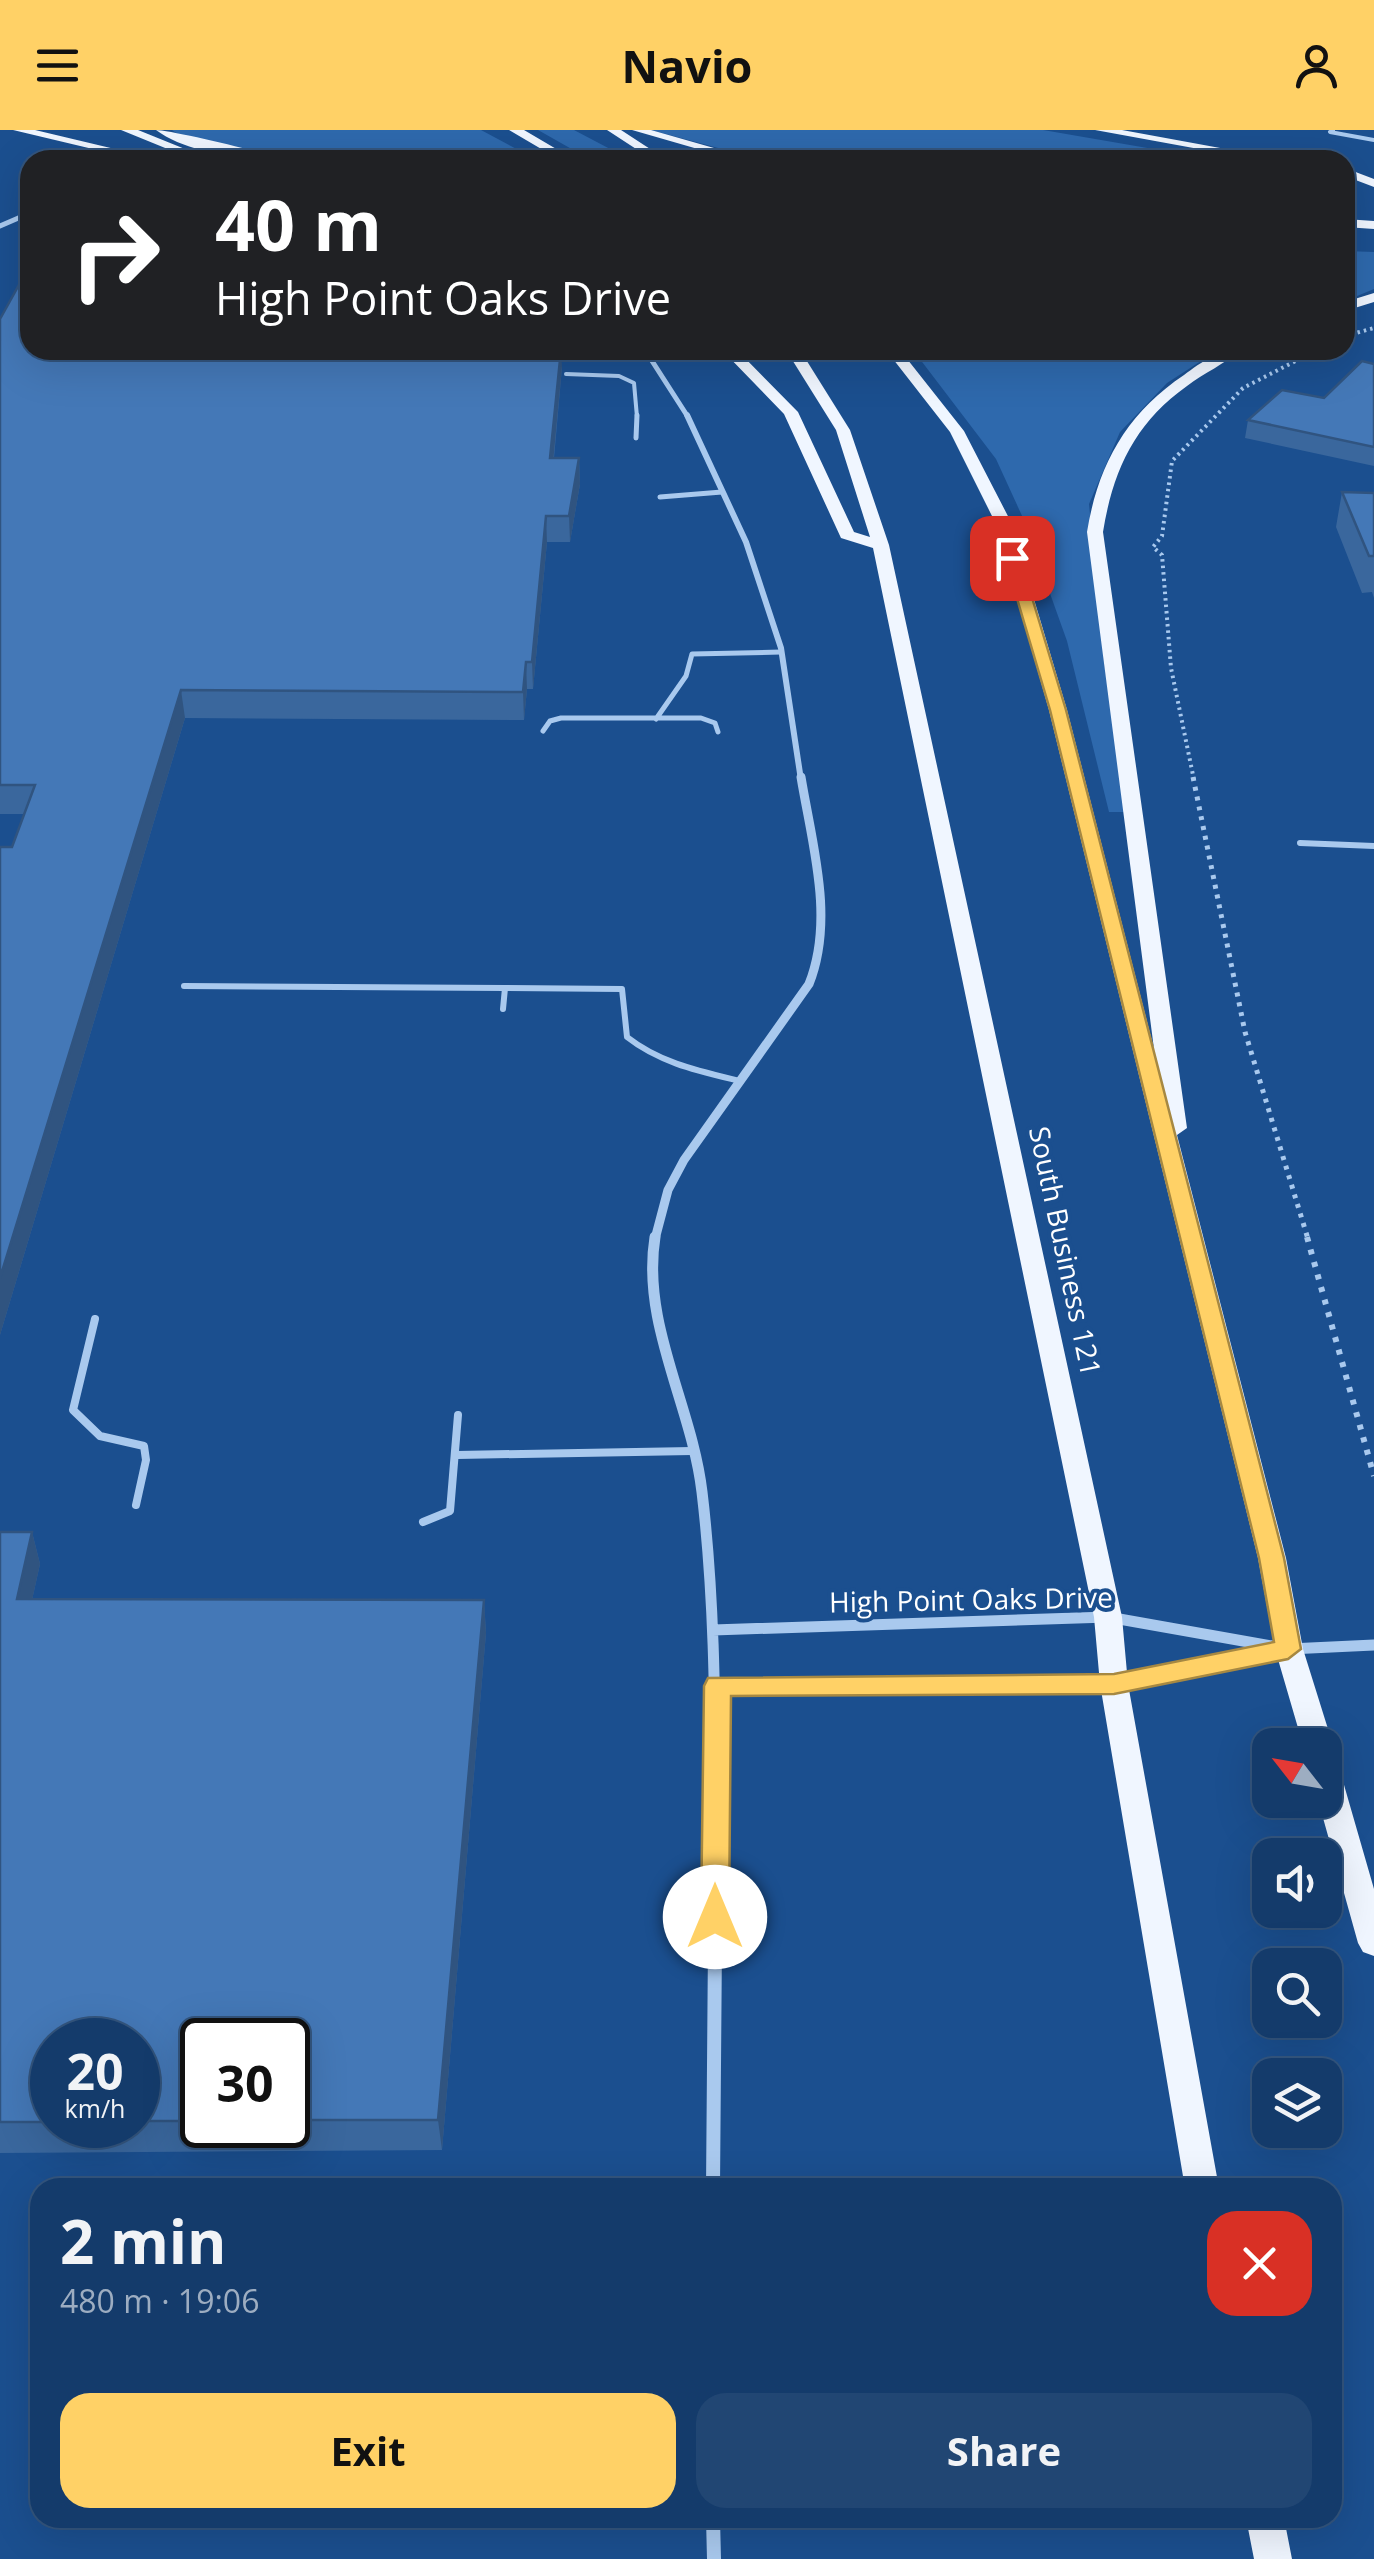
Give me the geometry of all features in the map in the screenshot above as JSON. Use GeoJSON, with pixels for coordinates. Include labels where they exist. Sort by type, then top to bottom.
{"type":"FeatureCollection","features":[{"type":"Feature","properties":{"kind":"main road"},"geometry":{"type":"LineString","coordinates":[[18,130],[109,150]]}},
{"type":"Feature","properties":{"kind":"main road"},"geometry":{"type":"LineString","coordinates":[[108,130],[126,142],[151,150]]}},
{"type":"Feature","properties":{"kind":"main road"},"geometry":{"type":"LineString","coordinates":[[128,130],[186,150]]}},
{"type":"Feature","properties":{"kind":"main road"},"geometry":{"type":"LineString","coordinates":[[162,130],[186,141],[228,150]]}},
{"type":"Feature","properties":{"kind":"main road"},"geometry":{"type":"LineString","coordinates":[[514,130],[551,150]]}},
{"type":"Feature","properties":{"kind":"main road"},"geometry":{"type":"LineString","coordinates":[[613,130],[645,150]]}},
{"type":"Feature","properties":{"kind":"main road"},"geometry":{"type":"LineString","coordinates":[[638,130],[713,150]]}},
{"type":"Feature","properties":{"kind":"main road"},"geometry":{"type":"LineString","coordinates":[[1101,130],[1227,150]]}},
{"type":"Feature","properties":{"kind":"main road"},"geometry":{"type":"LineString","coordinates":[[1216,148],[1221,150]]}},
{"type":"Feature","properties":{"kind":"main road"},"geometry":{"type":"LineString","coordinates":[[738,360],[791,412],[847,534],[881,545]]}},
{"type":"Feature","properties":{"kind":"main road","name":"South Business 121"},"geometry":{"type":"LineString","coordinates":[[799,360],[844,430],[881,545],[1108,1617],[1114,1684],[1200,2178]]}},
{"type":"Feature","properties":{"kind":"main road"},"geometry":{"type":"LineString","coordinates":[[900,360],[957,431],[1003,522],[1058,710],[1182,1214],[1272,1558],[1288,1649],[1313,1728]]}},
{"type":"Feature","properties":{"kind":"main road"},"geometry":{"type":"LineString","coordinates":[[1182,1214],[1193,1190],[1177,1138],[1095,532],[1099,496],[1130,428],[1186,377],[1215,360]]}},
{"type":"Feature","properties":{"kind":"main road"},"geometry":{"type":"LineString","coordinates":[[1339,1818],[1374,1943]]}},
{"type":"Feature","properties":{"kind":"main road"},"geometry":{"type":"LineString","coordinates":[[1267,2528],[1273,2559]]}},
{"type":"Feature","properties":{"kind":"street"},"geometry":{"type":"LineString","coordinates":[[652,360],[677,394],[756,568],[781,652],[822,937],[809,984],[671,1182],[657,1220],[652,1261],[654,1303],[702,1486],[718,1686],[713,2178]]}},
{"type":"Feature","properties":{"kind":"street","name":"High Point Oaks Drive"},"geometry":{"type":"LineString","coordinates":[[713,1630],[1108,1617],[1288,1649]]}},
{"type":"Feature","properties":{"kind":"street","name":"High Point Oaks Drive"},"geometry":{"type":"LineString","coordinates":[[718,1686],[1114,1684],[1288,1649],[1374,1645]]}},
{"type":"Feature","properties":{"kind":"street"},"geometry":{"type":"LineString","coordinates":[[713,2528],[714,2559]]}},
{"type":"Feature","properties":{"kind":"lane"},"geometry":{"type":"LineString","coordinates":[[1333,130],[1330,132],[1374,140]]}},
{"type":"Feature","properties":{"kind":"lane"},"geometry":{"type":"LineString","coordinates":[[566,374],[610,374],[634,383],[638,400],[636,438]]}},
{"type":"Feature","properties":{"kind":"lane"},"geometry":{"type":"LineString","coordinates":[[660,497],[722,492]]}},
{"type":"Feature","properties":{"kind":"lane"},"geometry":{"type":"LineString","coordinates":[[656,719],[686,676],[692,654],[781,652]]}},
{"type":"Feature","properties":{"kind":"lane"},"geometry":{"type":"LineString","coordinates":[[542,730],[550,721],[561,718],[656,719],[709,720],[718,732]]}},
{"type":"Feature","properties":{"kind":"lane"},"geometry":{"type":"LineString","coordinates":[[1300,843],[1374,846]]}},
{"type":"Feature","properties":{"kind":"lane"},"geometry":{"type":"LineString","coordinates":[[184,986],[622,989],[627,1037],[640,1048],[664,1061],[740,1081]]}},
{"type":"Feature","properties":{"kind":"lane"},"geometry":{"type":"LineString","coordinates":[[503,1009],[505,988]]}},
{"type":"Feature","properties":{"kind":"lane"},"geometry":{"type":"LineString","coordinates":[[95,1319],[73,1410],[100,1436],[144,1446],[146,1460],[136,1506]]}},
{"type":"Feature","properties":{"kind":"lane"},"geometry":{"type":"LineString","coordinates":[[423,1522],[450,1511],[458,1415]]}},
{"type":"Feature","properties":{"kind":"lane"},"geometry":{"type":"LineString","coordinates":[[457,1456],[692,1451]]}},
{"type":"Feature","properties":{"kind":"path"},"geometry":{"type":"LineString","coordinates":[[1298,360],[1243,388],[1172,461],[1162,536],[1153,548],[1162,555],[1172,668],[1245,1032],[1345,1362],[1374,1476]]}},
{"type":"Feature","properties":{"kind":"shaded area"},"geometry":{"type":"Polygon","coordinates":[[[172,130],[481,130],[518,150],[233,150],[200,143],[172,130]]]}},
{"type":"Feature","properties":{"kind":"shaded area"},"geometry":{"type":"Polygon","coordinates":[[[538,130],[574,130],[612,150],[573,150],[538,130]]]}},
{"type":"Feature","properties":{"kind":"shaded area"},"geometry":{"type":"Polygon","coordinates":[[[651,130],[1043,130],[1159,150],[726,150],[651,130]]]}},
{"type":"Feature","properties":{"kind":"shaded area"},"geometry":{"type":"Polygon","coordinates":[[[1355,251],[1374,252],[1374,289],[1355,297],[1355,251]]]}},
{"type":"Feature","properties":{"kind":"shaded area"},"geometry":{"type":"Polygon","coordinates":[[[921,360],[1203,360],[1167,383],[1120,432],[1089,504],[1104,663],[1127,812],[1109,812],[1067,641],[1023,518],[996,459],[921,360]]]}},
{"type":"Feature","properties":{"kind":"building"},"geometry":{"type":"Polygon","coordinates":[[[20,283],[20,360],[560,360],[550,458],[579,458],[569,516],[546,516],[532,662],[526,662],[523,692],[181,690],[0,1278],[0,847],[12,847],[35,785],[0,785],[0,319],[20,283]]]}},
{"type":"Feature","properties":{"kind":"building"},"geometry":{"type":"Polygon","coordinates":[[[1362,361],[1374,364],[1374,447],[1248,420],[1282,390],[1324,398],[1362,361]]]}},
{"type":"Feature","properties":{"kind":"building"},"geometry":{"type":"Polygon","coordinates":[[[1342,492],[1374,493],[1374,556],[1369,556],[1342,492]]]}},
{"type":"Feature","properties":{"kind":"building"},"geometry":{"type":"Polygon","coordinates":[[[0,1532],[32,1532],[17,1599],[484,1600],[438,2120],[310,2120],[310,2018],[180,2018],[180,2121],[160,2121],[160,2018],[30,2018],[30,2122],[0,2122],[0,1532]]]}},
{"type":"Feature","properties":{"kind":"route"},"geometry":{"type":"LineString","coordinates":[[715,1917],[718,1686],[1114,1684],[1288,1649],[1272,1558],[1182,1214],[1058,710],[1012,558]]}}]}
